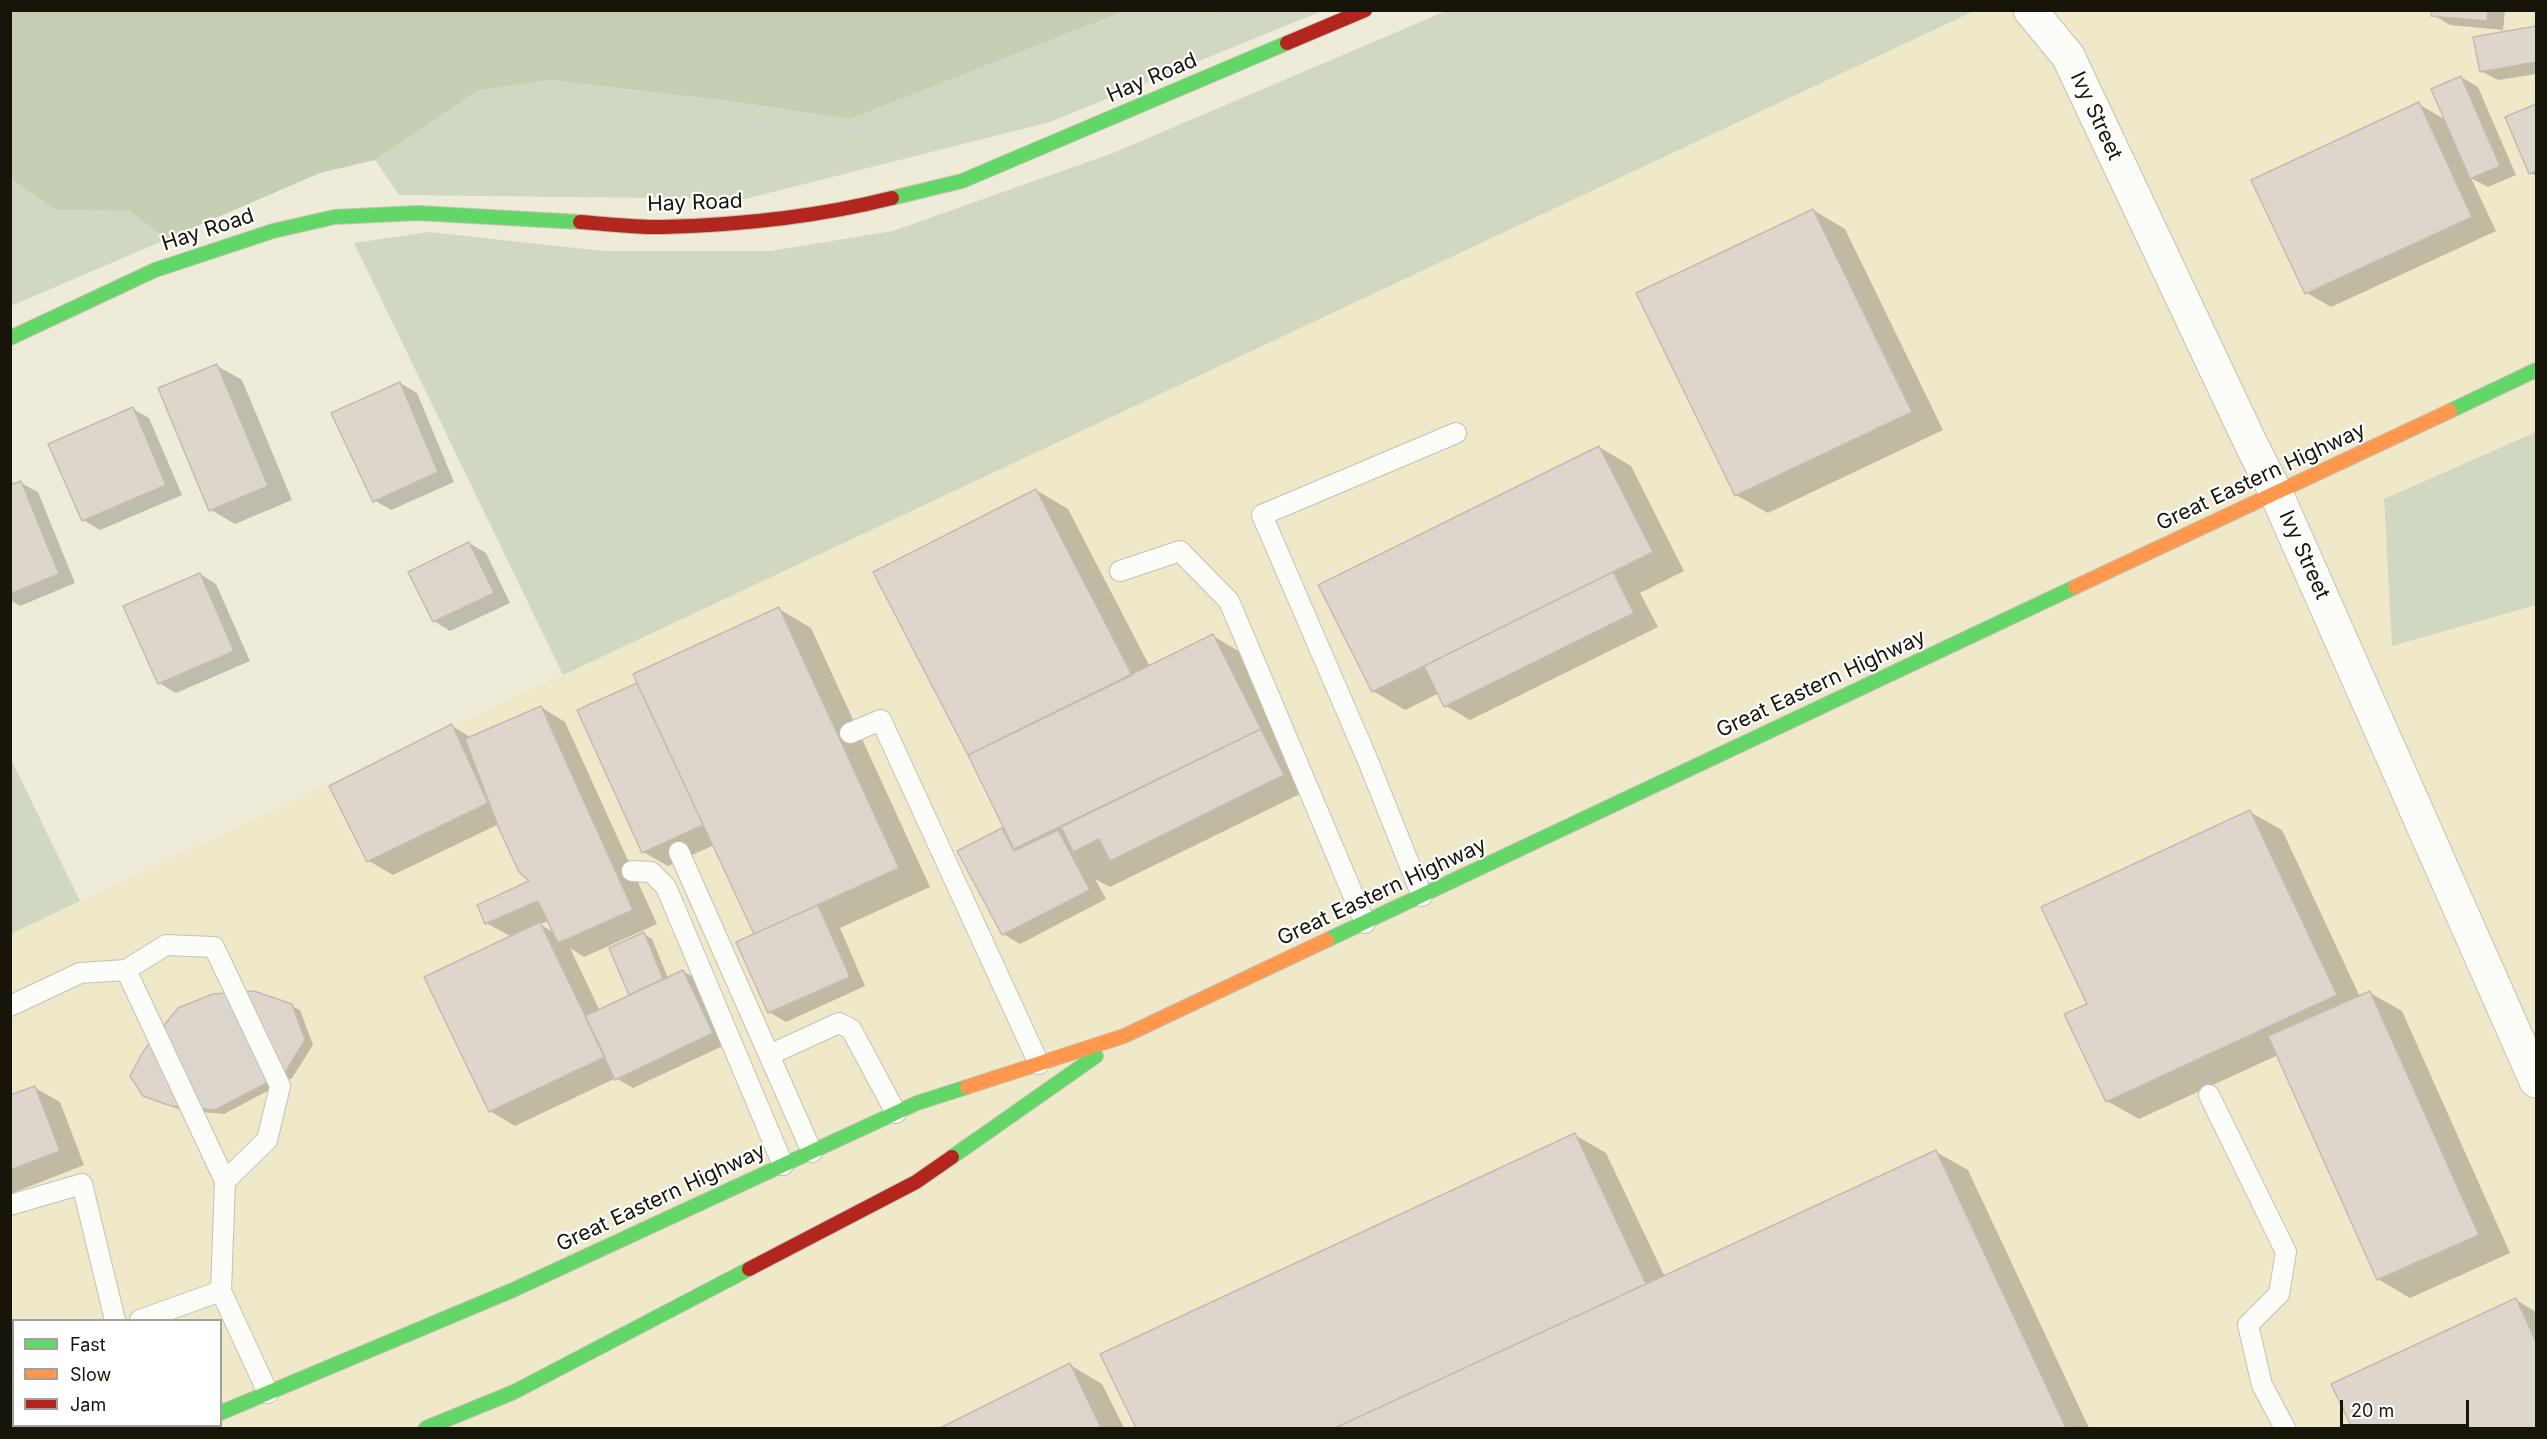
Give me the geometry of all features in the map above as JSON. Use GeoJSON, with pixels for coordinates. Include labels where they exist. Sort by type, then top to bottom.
{"type":"FeatureCollection","features":[{"type":"Feature","properties":{"kind":"main road","name":"Hay Road"},"geometry":{"type":"LineString","coordinates":[[10,338],[155,270],[273,231],[334,217],[418,213],[661,227],[770,220],[841,211],[912,194],[962,181],[1365,10]]}},
{"type":"Feature","properties":{"kind":"main road","name":"Great Eastern Highway"},"geometry":{"type":"LineString","coordinates":[[222,1412],[513,1290],[917,1103],[1124,1036],[2536,370]]}},
{"type":"Feature","properties":{"kind":"main road","name":"Great Eastern Highway"},"geometry":{"type":"LineString","coordinates":[[426,1428],[514,1392],[916,1182],[1124,1036]]}},
{"type":"Feature","properties":{"kind":"street","name":"Ivy Street"},"geometry":{"type":"LineString","coordinates":[[2030,10],[2068,56],[2276,493],[2536,1081]]}},
{"type":"Feature","properties":{"kind":"lane"},"geometry":{"type":"LineString","coordinates":[[1422,896],[1364,751],[1262,515],[1456,433]]}},
{"type":"Feature","properties":{"kind":"lane"},"geometry":{"type":"LineString","coordinates":[[1120,571],[1180,551],[1229,601],[1365,923]]}},
{"type":"Feature","properties":{"kind":"lane"},"geometry":{"type":"LineString","coordinates":[[850,734],[881,720],[1039,1064]]}},
{"type":"Feature","properties":{"kind":"lane"},"geometry":{"type":"LineString","coordinates":[[679,852],[812,1152]]}},
{"type":"Feature","properties":{"kind":"lane"},"geometry":{"type":"LineString","coordinates":[[632,871],[651,872],[666,887],[783,1166]]}},
{"type":"Feature","properties":{"kind":"lane"},"geometry":{"type":"LineString","coordinates":[[10,1006],[80,973],[126,970],[166,945],[214,947],[280,1086],[267,1140],[225,1181]]}},
{"type":"Feature","properties":{"kind":"lane"},"geometry":{"type":"LineString","coordinates":[[126,970],[225,1181],[221,1291],[268,1393]]}},
{"type":"Feature","properties":{"kind":"lane"},"geometry":{"type":"LineString","coordinates":[[769,1055],[839,1023],[851,1029],[896,1113]]}},
{"type":"Feature","properties":{"kind":"lane"},"geometry":{"type":"LineString","coordinates":[[2209,1095],[2286,1252],[2279,1294],[2248,1325],[2262,1385],[2285,1428]]}},
{"type":"Feature","properties":{"kind":"lane"},"geometry":{"type":"LineString","coordinates":[[10,1206],[82,1184],[115,1319]]}},
{"type":"Feature","properties":{"kind":"lane"},"geometry":{"type":"LineString","coordinates":[[143,1319],[221,1291]]}},
{"type":"Feature","properties":{"kind":"path"},"geometry":{"type":"LineString","coordinates":[[395,176],[404,170],[529,138],[687,122],[878,132],[1068,82],[1221,10]]}},
{"type":"Feature","properties":{"kind":"shaded area"},"geometry":{"type":"Polygon","coordinates":[[[1974,11],[2536,11],[2536,432],[2384,500],[2392,646],[2536,605],[2536,1428],[11,1428],[10,934],[1974,11]]]}},
{"type":"Feature","properties":{"kind":"green space"},"geometry":{"type":"Polygon","coordinates":[[[11,10],[1125,11],[850,119],[728,101],[549,80],[477,91],[375,160],[320,173],[167,239],[129,211],[55,210],[11,180],[11,10]]]}},
{"type":"Feature","properties":{"kind":"green space"},"geometry":{"type":"Polygon","coordinates":[[[1125,11],[1322,11],[1050,122],[745,199],[399,195],[375,160],[477,91],[549,80],[728,101],[850,119],[1125,11]]]}},
{"type":"Feature","properties":{"kind":"green space"},"geometry":{"type":"Polygon","coordinates":[[[1446,11],[1974,11],[563,675],[354,243],[429,232],[603,251],[770,251],[893,231],[1113,153],[1446,11]]]}},
{"type":"Feature","properties":{"kind":"green space"},"geometry":{"type":"Polygon","coordinates":[[[10,180],[55,210],[129,211],[167,239],[11,306],[10,180]]]}},
{"type":"Feature","properties":{"kind":"green space"},"geometry":{"type":"Polygon","coordinates":[[[2536,432],[2536,605],[2392,646],[2384,499],[2536,432]]]}},
{"type":"Feature","properties":{"kind":"green space"},"geometry":{"type":"Polygon","coordinates":[[[10,757],[80,901],[11,934],[10,934],[10,757]]]}},
{"type":"Feature","properties":{"kind":"building"},"geometry":{"type":"Polygon","coordinates":[[[2432,10],[2488,10],[2487,21],[2431,16],[2432,10]]]}},
{"type":"Feature","properties":{"kind":"building"},"geometry":{"type":"Polygon","coordinates":[[[2536,26],[2536,62],[2480,72],[2473,37],[2536,26]]]}},
{"type":"Feature","properties":{"kind":"building"},"geometry":{"type":"Polygon","coordinates":[[[2461,76],[2500,166],[2470,179],[2431,89],[2461,76]]]}},
{"type":"Feature","properties":{"kind":"building"},"geometry":{"type":"Polygon","coordinates":[[[2419,102],[2472,217],[2305,294],[2251,180],[2419,102]]]}},
{"type":"Feature","properties":{"kind":"building"},"geometry":{"type":"Polygon","coordinates":[[[2536,104],[2536,171],[2529,174],[2505,117],[2536,104]]]}},
{"type":"Feature","properties":{"kind":"building"},"geometry":{"type":"Polygon","coordinates":[[[1813,209],[1912,412],[1735,496],[1636,293],[1813,209]]]}},
{"type":"Feature","properties":{"kind":"building"},"geometry":{"type":"Polygon","coordinates":[[[217,364],[268,486],[209,511],[158,388],[217,364]]]}},
{"type":"Feature","properties":{"kind":"building"},"geometry":{"type":"Polygon","coordinates":[[[400,382],[438,472],[373,502],[331,413],[400,382]]]}},
{"type":"Feature","properties":{"kind":"building"},"geometry":{"type":"Polygon","coordinates":[[[133,407],[166,485],[82,521],[48,444],[133,407]]]}},
{"type":"Feature","properties":{"kind":"building"},"geometry":{"type":"Polygon","coordinates":[[[1599,446],[1653,552],[1372,692],[1318,585],[1599,446]]]}},
{"type":"Feature","properties":{"kind":"building"},"geometry":{"type":"Polygon","coordinates":[[[21,481],[59,574],[10,594],[10,485],[21,481]]]}},
{"type":"Feature","properties":{"kind":"building"},"geometry":{"type":"Polygon","coordinates":[[[1036,489],[1132,675],[968,755],[873,572],[1036,489]]]}},
{"type":"Feature","properties":{"kind":"building"},"geometry":{"type":"Polygon","coordinates":[[[469,542],[494,593],[433,622],[408,572],[469,542]]]}},
{"type":"Feature","properties":{"kind":"building"},"geometry":{"type":"Polygon","coordinates":[[[1613,572],[1634,613],[1444,707],[1424,666],[1613,572]]]}},
{"type":"Feature","properties":{"kind":"building"},"geometry":{"type":"Polygon","coordinates":[[[200,573],[234,651],[158,684],[123,606],[200,573]]]}},
{"type":"Feature","properties":{"kind":"building"},"geometry":{"type":"Polygon","coordinates":[[[779,607],[899,868],[754,934],[633,674],[779,607]]]}},
{"type":"Feature","properties":{"kind":"building"},"geometry":{"type":"Polygon","coordinates":[[[1213,634],[1261,729],[1014,849],[968,755],[1213,634]]]}},
{"type":"Feature","properties":{"kind":"building"},"geometry":{"type":"Polygon","coordinates":[[[637,683],[703,825],[642,853],[577,710],[637,683]]]}},
{"type":"Feature","properties":{"kind":"building"},"geometry":{"type":"Polygon","coordinates":[[[541,706],[633,910],[558,943],[538,901],[485,924],[477,905],[529,881],[519,872],[500,831],[465,739],[541,706]]]}},
{"type":"Feature","properties":{"kind":"building"},"geometry":{"type":"Polygon","coordinates":[[[452,724],[488,803],[367,862],[329,786],[452,724]]]}},
{"type":"Feature","properties":{"kind":"building"},"geometry":{"type":"Polygon","coordinates":[[[1261,729],[1284,775],[1084,874],[1061,827],[1261,729]]]}},
{"type":"Feature","properties":{"kind":"building"},"geometry":{"type":"Polygon","coordinates":[[[2250,810],[2337,995],[2106,1102],[2064,1014],[2087,1004],[2041,907],[2250,810]]]}},
{"type":"Feature","properties":{"kind":"building"},"geometry":{"type":"Polygon","coordinates":[[[1002,828],[1014,851],[1058,830],[1090,890],[1002,935],[957,851],[1002,828]]]}},
{"type":"Feature","properties":{"kind":"building"},"geometry":{"type":"Polygon","coordinates":[[[1099,839],[1110,861],[1084,874],[1073,852],[1099,839]]]}},
{"type":"Feature","properties":{"kind":"building"},"geometry":{"type":"Polygon","coordinates":[[[818,905],[850,977],[768,1013],[736,942],[818,905]]]}},
{"type":"Feature","properties":{"kind":"building"},"geometry":{"type":"Polygon","coordinates":[[[540,922],[605,1057],[489,1112],[424,977],[540,922]]]}},
{"type":"Feature","properties":{"kind":"building"},"geometry":{"type":"Polygon","coordinates":[[[644,932],[663,979],[629,995],[609,948],[644,932]]]}},
{"type":"Feature","properties":{"kind":"building"},"geometry":{"type":"Polygon","coordinates":[[[683,970],[713,1033],[615,1080],[585,1016],[683,970]]]}},
{"type":"Feature","properties":{"kind":"building"},"geometry":{"type":"Polygon","coordinates":[[[254,991],[292,1004],[305,1040],[284,1074],[215,1110],[171,1106],[143,1096],[130,1076],[144,1050],[178,1008],[213,994],[254,991]]]}},
{"type":"Feature","properties":{"kind":"building"},"geometry":{"type":"Polygon","coordinates":[[[2370,991],[2479,1235],[2377,1280],[2268,1036],[2370,991]]]}},
{"type":"Feature","properties":{"kind":"building"},"geometry":{"type":"Polygon","coordinates":[[[35,1086],[60,1151],[10,1170],[10,1095],[35,1086]]]}},
{"type":"Feature","properties":{"kind":"building"},"geometry":{"type":"Polygon","coordinates":[[[1575,1133],[1646,1284],[1335,1428],[1136,1428],[1100,1354],[1575,1133]]]}},
{"type":"Feature","properties":{"kind":"building"},"geometry":{"type":"Polygon","coordinates":[[[1936,1150],[2066,1428],[1335,1428],[1646,1284],[1936,1150]]]}},
{"type":"Feature","properties":{"kind":"building"},"geometry":{"type":"Polygon","coordinates":[[[2516,1298],[2536,1342],[2536,1428],[2352,1428],[2331,1384],[2516,1298]]]}},
{"type":"Feature","properties":{"kind":"building"},"geometry":{"type":"Polygon","coordinates":[[[1070,1363],[1101,1428],[940,1428],[1070,1363]]]}},
{"type":"Feature","properties":{"kind":"traffic: fast"},"geometry":{"type":"LineString","coordinates":[[892,198],[962,181],[1287,43]]}},
{"type":"Feature","properties":{"kind":"traffic: fast"},"geometry":{"type":"LineString","coordinates":[[10,338],[155,270],[273,231],[334,217],[418,213],[580,222]]}},
{"type":"Feature","properties":{"kind":"traffic: fast"},"geometry":{"type":"LineString","coordinates":[[2450,411],[2536,370]]}},
{"type":"Feature","properties":{"kind":"traffic: fast"},"geometry":{"type":"LineString","coordinates":[[1327,940],[2075,587]]}},
{"type":"Feature","properties":{"kind":"traffic: fast"},"geometry":{"type":"LineString","coordinates":[[952,1157],[1096,1056]]}},
{"type":"Feature","properties":{"kind":"traffic: fast"},"geometry":{"type":"LineString","coordinates":[[222,1412],[513,1290],[917,1103],[967,1087]]}},
{"type":"Feature","properties":{"kind":"traffic: fast"},"geometry":{"type":"LineString","coordinates":[[426,1428],[514,1392],[749,1269]]}},
{"type":"Feature","properties":{"kind":"traffic: slow"},"geometry":{"type":"LineString","coordinates":[[2075,587],[2450,411]]}},
{"type":"Feature","properties":{"kind":"traffic: slow"},"geometry":{"type":"LineString","coordinates":[[967,1087],[1124,1036],[1327,940]]}},
{"type":"Feature","properties":{"kind":"traffic: jam"},"geometry":{"type":"LineString","coordinates":[[1287,43],[1365,10]]}},
{"type":"Feature","properties":{"kind":"traffic: jam"},"geometry":{"type":"LineString","coordinates":[[580,222],[653,227],[721,224],[807,215],[892,198]]}},
{"type":"Feature","properties":{"kind":"traffic: jam"},"geometry":{"type":"LineString","coordinates":[[749,1269],[916,1182],[952,1157]]}}]}
